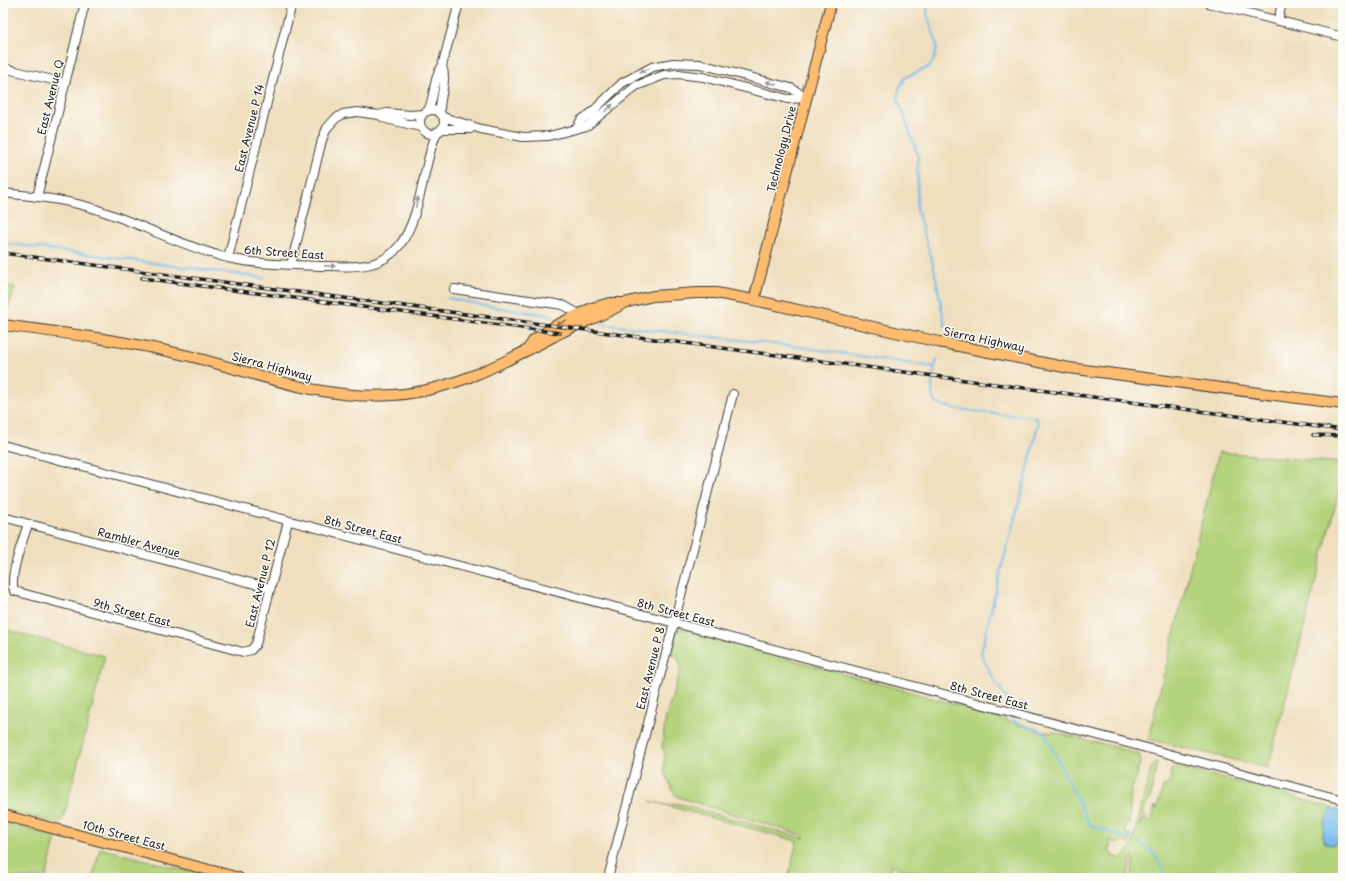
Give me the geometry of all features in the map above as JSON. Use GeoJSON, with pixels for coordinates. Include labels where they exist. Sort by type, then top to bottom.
{"type":"FeatureCollection","features":[{"type":"Feature","properties":{"kind":"main road","name":"Technology Drive"},"geometry":{"type":"LineString","coordinates":[[754,300],[831,3]]}},
{"type":"Feature","properties":{"kind":"main road","name":"Sierra Highway"},"geometry":{"type":"LineString","coordinates":[[3,325],[123,342],[188,356],[332,393],[364,396],[393,395],[425,390],[465,380],[624,303],[653,296],[716,293],[754,300],[940,342],[1070,368],[1343,404]]}},
{"type":"Feature","properties":{"kind":"main road","name":"Sierra Highway"},"geometry":{"type":"LineString","coordinates":[[528,349],[534,340],[579,314],[610,303],[624,303]]}},
{"type":"Feature","properties":{"kind":"main road","name":"10th Street East"},"geometry":{"type":"LineString","coordinates":[[3,815],[239,878]]}},
{"type":"Feature","properties":{"kind":"street","name":"East Avenue Q"},"geometry":{"type":"LineString","coordinates":[[37,197],[85,3]]}},
{"type":"Feature","properties":{"kind":"street","name":"East Avenue P 14"},"geometry":{"type":"LineString","coordinates":[[228,258],[292,3]]}},
{"type":"Feature","properties":{"kind":"street"},"geometry":{"type":"LineString","coordinates":[[421,127],[420,120],[433,99],[438,71],[442,66],[458,3]]}},
{"type":"Feature","properties":{"kind":"street"},"geometry":{"type":"LineString","coordinates":[[1208,3],[1343,37]]}},
{"type":"Feature","properties":{"kind":"street"},"geometry":{"type":"LineString","coordinates":[[1278,21],[1282,3]]}},
{"type":"Feature","properties":{"kind":"street"},"geometry":{"type":"LineString","coordinates":[[577,128],[582,120],[622,83],[639,72],[652,67],[673,63],[700,64],[791,88],[806,98]]}},
{"type":"Feature","properties":{"kind":"street"},"geometry":{"type":"LineString","coordinates":[[439,130],[441,115],[439,101],[445,74],[442,66]]}},
{"type":"Feature","properties":{"kind":"street"},"geometry":{"type":"LineString","coordinates":[[3,68],[65,83]]}},
{"type":"Feature","properties":{"kind":"street"},"geometry":{"type":"LineString","coordinates":[[291,265],[322,140],[327,128],[335,119],[343,114],[357,112],[379,115],[387,113],[410,115],[434,110],[441,115],[481,129],[538,138],[587,126],[636,86],[664,75],[690,74],[788,99],[806,98]]}},
{"type":"Feature","properties":{"kind":"street"},"geometry":{"type":"LineString","coordinates":[[379,115],[386,119],[421,127],[430,133],[439,130],[481,129]]}},
{"type":"Feature","properties":{"kind":"street","name":"6th Street East"},"geometry":{"type":"LineString","coordinates":[[3,192],[37,197],[99,210],[203,250],[228,258],[291,265],[360,266],[375,264],[389,256],[399,246],[409,230],[430,147],[439,130]]}},
{"type":"Feature","properties":{"kind":"street"},"geometry":{"type":"LineString","coordinates":[[454,289],[562,305],[579,314]]}},
{"type":"Feature","properties":{"kind":"street","name":"East Avenue P 8"},"geometry":{"type":"LineString","coordinates":[[608,878],[733,394]]}},
{"type":"Feature","properties":{"kind":"street","name":"8th Street East"},"geometry":{"type":"LineString","coordinates":[[3,445],[1343,800]]}},
{"type":"Feature","properties":{"kind":"street","name":"Rambler Avenue"},"geometry":{"type":"LineString","coordinates":[[3,517],[270,588]]}},
{"type":"Feature","properties":{"kind":"street","name":"East Avenue P 12"},"geometry":{"type":"LineString","coordinates":[[251,650],[256,644],[288,521]]}},
{"type":"Feature","properties":{"kind":"street","name":"9th Street East"},"geometry":{"type":"LineString","coordinates":[[28,524],[12,584],[14,591],[20,594],[243,652],[251,650]]}},
{"type":"Feature","properties":{"kind":"green space"},"geometry":{"type":"Polygon","coordinates":[[[3,285],[15,287],[8,310],[3,310],[3,285]]]}},
{"type":"Feature","properties":{"kind":"green space"},"geometry":{"type":"Polygon","coordinates":[[[1219,452],[1343,463],[1343,475],[1268,768],[1148,739],[1219,452]]]}},
{"type":"Feature","properties":{"kind":"green space"},"geometry":{"type":"Polygon","coordinates":[[[3,629],[105,656],[63,820],[57,824],[3,809],[3,629]]]}},
{"type":"Feature","properties":{"kind":"green space"},"geometry":{"type":"Polygon","coordinates":[[[676,629],[691,630],[706,636],[968,708],[1043,732],[1053,732],[1115,747],[1140,755],[1140,764],[1137,770],[1138,773],[1131,790],[1129,823],[1125,829],[1126,833],[1131,835],[1129,844],[1124,841],[1119,843],[1108,841],[1111,845],[1109,851],[1114,857],[1121,858],[1127,854],[1132,845],[1151,769],[1156,762],[1151,795],[1143,814],[1141,826],[1146,816],[1147,823],[1150,821],[1155,806],[1156,810],[1163,787],[1170,783],[1171,769],[1175,766],[1277,792],[1334,809],[1333,820],[1336,819],[1337,810],[1343,812],[1343,862],[1339,878],[1131,878],[1134,857],[1131,859],[1127,878],[939,878],[891,866],[888,878],[788,878],[797,841],[650,801],[671,806],[676,803],[805,838],[802,835],[678,797],[673,791],[664,770],[665,753],[662,747],[666,717],[681,668],[678,657],[671,655],[676,637],[673,635],[676,629]]]}},
{"type":"Feature","properties":{"kind":"green space"},"geometry":{"type":"Polygon","coordinates":[[[3,823],[56,837],[46,878],[3,878],[3,823]]]}},
{"type":"Feature","properties":{"kind":"green space"},"geometry":{"type":"Polygon","coordinates":[[[100,848],[214,878],[93,878],[100,848]]]}},
{"type":"Feature","properties":{"kind":"water"},"geometry":{"type":"Polygon","coordinates":[[[1333,809],[1343,811],[1343,821],[1341,835],[1336,843],[1332,845],[1325,843],[1323,830],[1328,815],[1333,809]]]}},
{"type":"Feature","properties":{"kind":"waterway"},"geometry":{"type":"LineString","coordinates":[[928,3],[927,15],[935,37],[937,48],[934,59],[929,67],[906,77],[899,89],[898,99],[918,155],[917,210],[934,268],[945,326]]}},
{"type":"Feature","properties":{"kind":"waterway"},"geometry":{"type":"LineString","coordinates":[[3,243],[265,278]]}},
{"type":"Feature","properties":{"kind":"waterway"},"geometry":{"type":"LineString","coordinates":[[448,298],[487,306],[555,316]]}},
{"type":"Feature","properties":{"kind":"waterway"},"geometry":{"type":"LineString","coordinates":[[600,324],[800,347],[934,367]]}},
{"type":"Feature","properties":{"kind":"waterway"},"geometry":{"type":"LineString","coordinates":[[937,359],[933,375],[932,388],[932,394],[936,403],[953,408],[1033,417],[1037,419],[1038,423],[1028,469],[1000,573],[981,653],[990,673],[1011,705],[1012,710]]}},
{"type":"Feature","properties":{"kind":"waterway"},"geometry":{"type":"LineString","coordinates":[[1011,714],[1014,721],[1044,732],[1090,825],[1131,840]]}},
{"type":"Feature","properties":{"kind":"waterway"},"geometry":{"type":"LineString","coordinates":[[1138,842],[1152,851],[1168,878]]}},
{"type":"Feature","properties":{"kind":"railway"},"geometry":{"type":"LineString","coordinates":[[3,253],[1343,430]]}},
{"type":"Feature","properties":{"kind":"railway"},"geometry":{"type":"LineString","coordinates":[[142,278],[560,333]]}},
{"type":"Feature","properties":{"kind":"railway"},"geometry":{"type":"LineString","coordinates":[[1313,435],[1343,436]]}}]}
